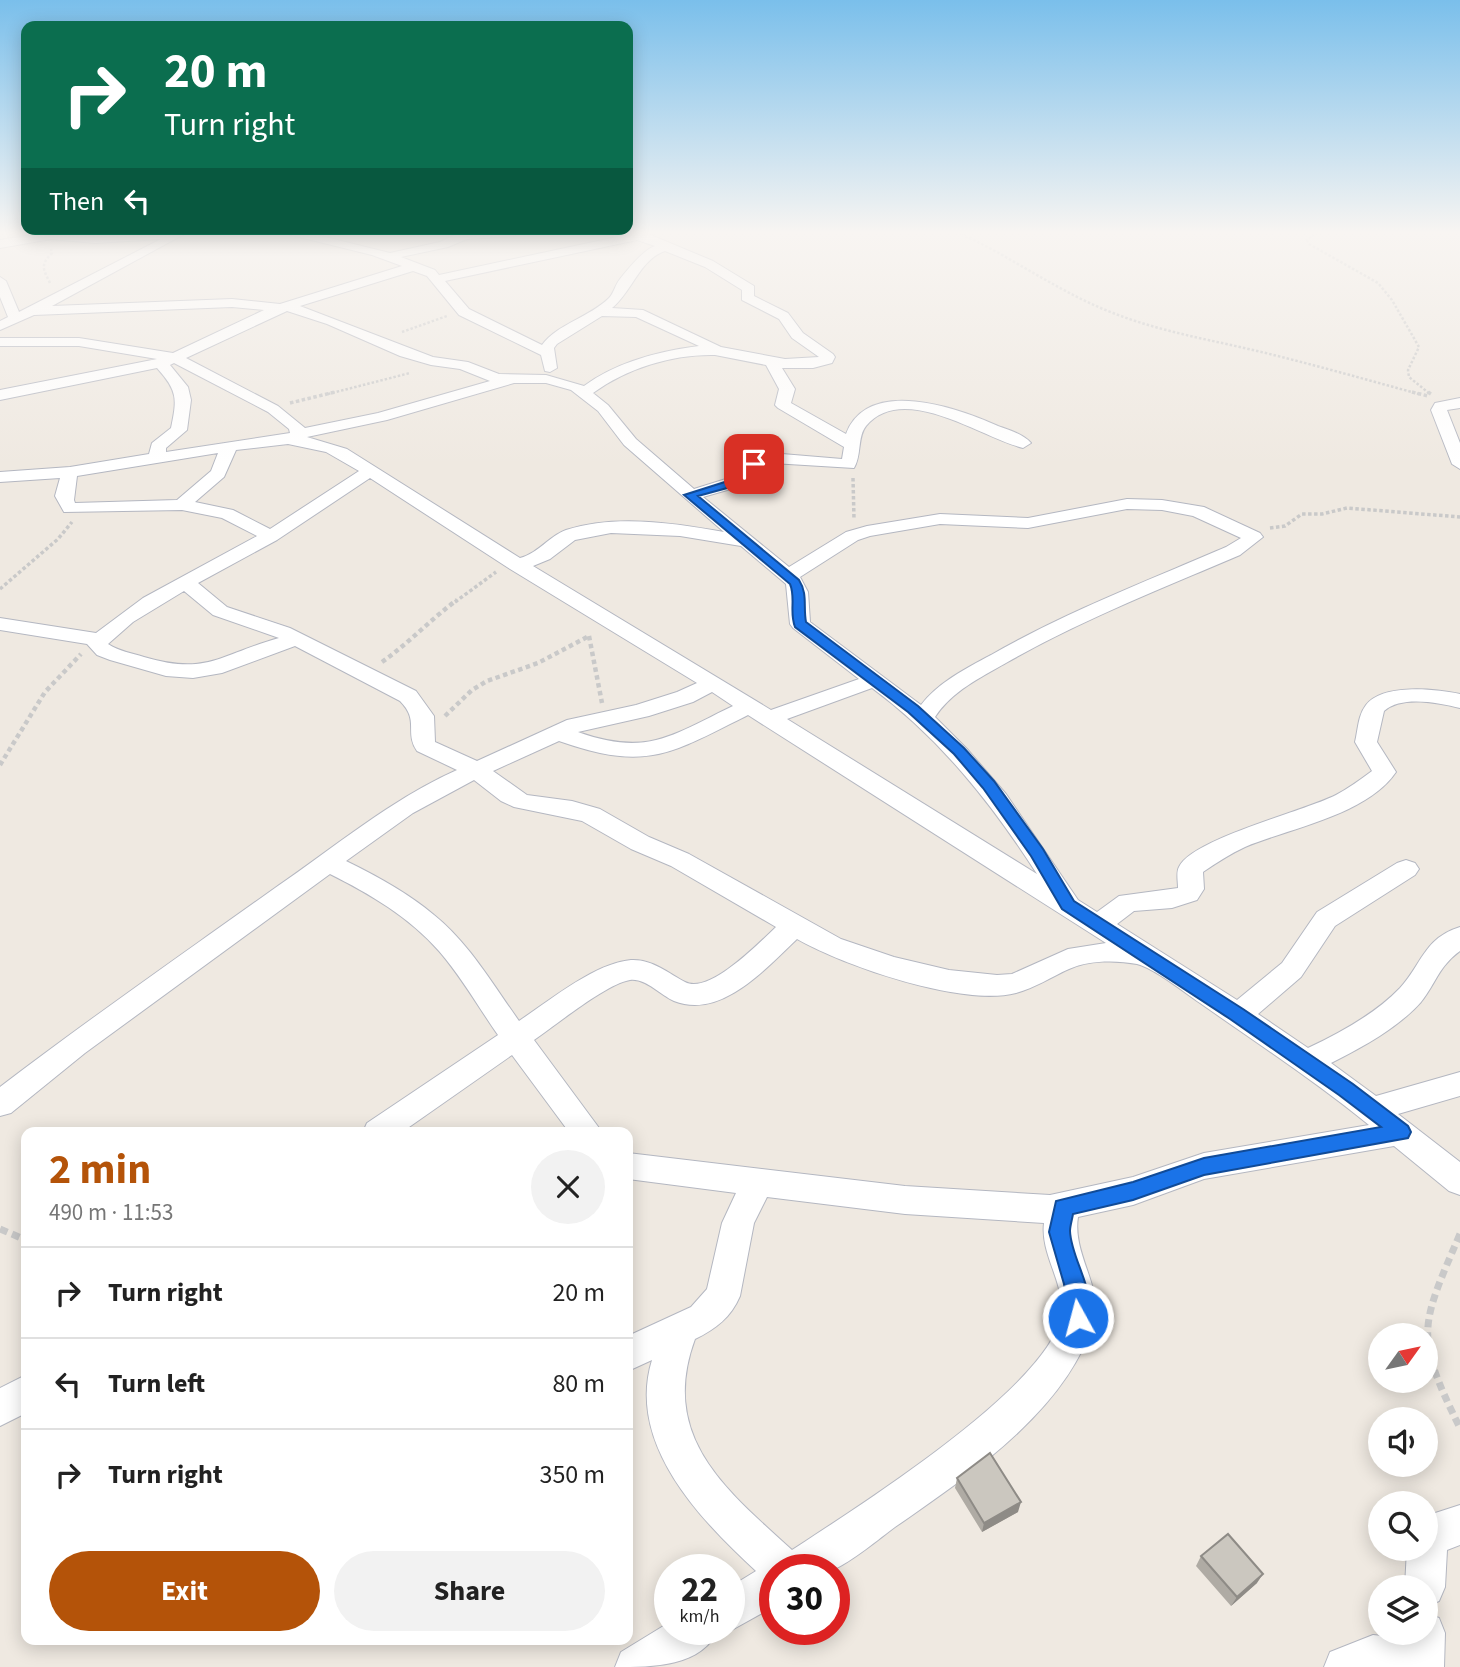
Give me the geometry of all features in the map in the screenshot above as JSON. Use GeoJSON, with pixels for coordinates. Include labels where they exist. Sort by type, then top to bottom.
{"type":"FeatureCollection","features":[{"type":"Feature","properties":{"kind":"street"},"geometry":{"type":"LineString","coordinates":[[12,310],[15,317]]}},
{"type":"Feature","properties":{"kind":"street"},"geometry":{"type":"LineString","coordinates":[[0,326],[30,310]]}},
{"type":"Feature","properties":{"kind":"street"},"geometry":{"type":"LineString","coordinates":[[0,395],[168,361],[277,310]]}},
{"type":"Feature","properties":{"kind":"street"},"geometry":{"type":"LineString","coordinates":[[293,310],[332,321],[430,361],[509,379],[557,381],[584,393],[603,408],[630,442],[789,576],[799,591],[797,611],[800,624],[923,718],[959,751],[988,785],[1038,853],[1068,905]]}},
{"type":"Feature","properties":{"kind":"street"},"geometry":{"type":"LineString","coordinates":[[462,310],[499,331],[548,353]]}},
{"type":"Feature","properties":{"kind":"street"},"geometry":{"type":"LineString","coordinates":[[557,381],[547,348],[552,341],[603,310]]}},
{"type":"Feature","properties":{"kind":"street"},"geometry":{"type":"LineString","coordinates":[[600,312],[638,313],[723,352],[772,363],[815,363],[828,357],[797,335],[795,327],[778,310]]}},
{"type":"Feature","properties":{"kind":"street"},"geometry":{"type":"LineString","coordinates":[[0,342],[79,342],[168,361],[273,409],[297,427],[296,436]]}},
{"type":"Feature","properties":{"kind":"street"},"geometry":{"type":"LineString","coordinates":[[584,393],[596,382],[634,364],[689,353],[723,352]]}},
{"type":"Feature","properties":{"kind":"street"},"geometry":{"type":"LineString","coordinates":[[157,459],[158,446],[180,430],[186,398],[168,361]]}},
{"type":"Feature","properties":{"kind":"street"},"geometry":{"type":"LineString","coordinates":[[772,363],[787,389],[783,405],[851,444]]}},
{"type":"Feature","properties":{"kind":"street"},"geometry":{"type":"LineString","coordinates":[[0,477],[70,472],[296,436],[381,417],[509,379]]}},
{"type":"Feature","properties":{"kind":"street"},"geometry":{"type":"LineString","coordinates":[[1457,403],[1440,406],[1439,410],[1460,464]]}},
{"type":"Feature","properties":{"kind":"street"},"geometry":{"type":"LineString","coordinates":[[690,495],[734,482],[754,464],[770,458],[848,464],[857,427],[871,412],[898,405],[956,416],[1023,443]]}},
{"type":"Feature","properties":{"kind":"street"},"geometry":{"type":"LineString","coordinates":[[296,436],[341,452],[514,563],[713,683],[1099,924],[1306,1062],[1372,1109],[1460,1181]]}},
{"type":"Feature","properties":{"kind":"street"},"geometry":{"type":"LineString","coordinates":[[182,505],[218,473],[229,447]]}},
{"type":"Feature","properties":{"kind":"street"},"geometry":{"type":"LineString","coordinates":[[99,642],[148,605],[271,536],[370,471]]}},
{"type":"Feature","properties":{"kind":"street"},"geometry":{"type":"LineString","coordinates":[[70,472],[63,497],[64,504],[70,508],[80,510],[158,504],[182,505],[227,514],[271,536]]}},
{"type":"Feature","properties":{"kind":"street"},"geometry":{"type":"LineString","coordinates":[[789,576],[852,536],[867,531],[927,521],[1027,523],[1112,505],[1139,503],[1198,511],[1254,537]]}},
{"type":"Feature","properties":{"kind":"street"},"geometry":{"type":"LineString","coordinates":[[514,563],[546,554],[561,539],[587,531],[623,529],[689,532],[749,542]]}},
{"type":"Feature","properties":{"kind":"street"},"geometry":{"type":"LineString","coordinates":[[923,718],[933,700],[950,687],[1031,639],[1085,613],[1233,551],[1254,537]]}},
{"type":"Feature","properties":{"kind":"street"},"geometry":{"type":"LineString","coordinates":[[186,583],[220,611],[283,632],[408,696],[421,708],[426,726],[423,738],[425,746],[477,770],[509,796],[522,802],[572,809],[591,816],[640,843],[680,860],[831,946],[876,964],[996,986],[1013,984],[1091,951],[1147,955]]}},
{"type":"Feature","properties":{"kind":"street"},"geometry":{"type":"LineString","coordinates":[[0,624],[99,642],[111,654],[187,672],[216,667],[274,645],[296,640]]}},
{"type":"Feature","properties":{"kind":"street"},"geometry":{"type":"LineString","coordinates":[[559,733],[593,746],[647,751],[759,712],[875,680]]}},
{"type":"Feature","properties":{"kind":"street"},"geometry":{"type":"LineString","coordinates":[[0,1104],[75,1045],[405,808],[477,770],[575,725],[641,711],[685,697],[713,683]]}},
{"type":"Feature","properties":{"kind":"street"},"geometry":{"type":"LineString","coordinates":[[1099,924],[1128,902],[1172,899],[1188,894],[1191,888],[1190,869],[1199,861],[1251,835],[1341,800],[1376,781],[1384,772],[1366,742],[1374,710],[1379,703],[1412,696],[1438,696],[1460,701]]}},
{"type":"Feature","properties":{"kind":"street"},"geometry":{"type":"LineString","coordinates":[[328,862],[375,886],[425,921],[450,946],[583,1127]]}},
{"type":"Feature","properties":{"kind":"street"},"geometry":{"type":"LineString","coordinates":[[1236,1014],[1259,1000],[1280,981],[1307,951],[1318,927],[1326,919],[1406,869]]}},
{"type":"Feature","properties":{"kind":"street"},"geometry":{"type":"LineString","coordinates":[[385,1127],[583,992],[610,977],[633,970],[646,972],[684,993],[702,995],[745,970],[795,925]]}},
{"type":"Feature","properties":{"kind":"street"},"geometry":{"type":"LineString","coordinates":[[1306,1062],[1347,1042],[1394,1009],[1411,994],[1435,955],[1460,937]]}},
{"type":"Feature","properties":{"kind":"street"},"geometry":{"type":"LineString","coordinates":[[1372,1109],[1460,1084]]}},
{"type":"Feature","properties":{"kind":"street"},"geometry":{"type":"LineString","coordinates":[[633,1167],[905,1200],[1002,1208],[1063,1208],[1133,1191],[1204,1166],[1401,1132]]}},
{"type":"Feature","properties":{"kind":"street"},"geometry":{"type":"LineString","coordinates":[[633,1352],[703,1318],[723,1296],[738,1223],[758,1181]]}},
{"type":"Feature","properties":{"kind":"street"},"geometry":{"type":"LineString","coordinates":[[821,1554],[907,1497],[965,1452],[1036,1389],[1060,1360],[1078,1318],[1075,1284],[1059,1232],[1063,1208]]}},
{"type":"Feature","properties":{"kind":"street"},"geometry":{"type":"LineString","coordinates":[[681,1330],[667,1372],[667,1421],[678,1452],[736,1525],[767,1554]]}},
{"type":"Feature","properties":{"kind":"street"},"geometry":{"type":"LineString","coordinates":[[0,1408],[21,1396]]}},
{"type":"Feature","properties":{"kind":"street"},"geometry":{"type":"LineString","coordinates":[[1426,1575],[1427,1544],[1436,1532],[1460,1525]]}},
{"type":"Feature","properties":{"kind":"street"},"geometry":{"type":"LineString","coordinates":[[636,1667],[672,1645]]}},
{"type":"Feature","properties":{"kind":"street"},"geometry":{"type":"LineString","coordinates":[[1345,1667],[1373,1656],[1424,1654]]}},
{"type":"Feature","properties":{"kind":"path"},"geometry":{"type":"LineString","coordinates":[[363,335],[412,329],[462,310]]}},
{"type":"Feature","properties":{"kind":"path"},"geometry":{"type":"LineString","coordinates":[[1105,310],[1193,339],[1252,350],[1457,403]]}},
{"type":"Feature","properties":{"kind":"path"},"geometry":{"type":"LineString","coordinates":[[1398,310],[1419,347],[1408,370],[1412,380],[1432,394],[1457,403]]}},
{"type":"Feature","properties":{"kind":"path"},"geometry":{"type":"LineString","coordinates":[[273,409],[335,390],[399,374],[429,370],[448,363]]}},
{"type":"Feature","properties":{"kind":"path"},"geometry":{"type":"LineString","coordinates":[[848,464],[853,478],[852,536]]}},
{"type":"Feature","properties":{"kind":"path"},"geometry":{"type":"LineString","coordinates":[[1254,537],[1271,528],[1285,526],[1302,514],[1322,514],[1347,508],[1460,517]]}},
{"type":"Feature","properties":{"kind":"path"},"geometry":{"type":"LineString","coordinates":[[0,589],[58,538],[80,510]]}},
{"type":"Feature","properties":{"kind":"path"},"geometry":{"type":"LineString","coordinates":[[361,673],[391,657],[439,613],[514,563]]}},
{"type":"Feature","properties":{"kind":"path"},"geometry":{"type":"LineString","coordinates":[[583,604],[605,718]]}},
{"type":"Feature","properties":{"kind":"path"},"geometry":{"type":"LineString","coordinates":[[426,726],[449,714],[472,690],[487,681],[538,663],[589,636]]}},
{"type":"Feature","properties":{"kind":"path"},"geometry":{"type":"LineString","coordinates":[[0,765],[34,707],[57,676],[76,657],[99,642]]}},
{"type":"Feature","properties":{"kind":"path"},"geometry":{"type":"LineString","coordinates":[[0,1229],[21,1238]]}},
{"type":"Feature","properties":{"kind":"path"},"geometry":{"type":"LineString","coordinates":[[1460,1234],[1432,1301],[1427,1322],[1427,1346],[1434,1372],[1460,1429]]}},
{"type":"Feature","properties":{"kind":"building"},"geometry":{"type":"Polygon","coordinates":[[[990,1453],[1021,1502],[984,1523],[957,1478],[990,1453]]]}},
{"type":"Feature","properties":{"kind":"building"},"geometry":{"type":"Polygon","coordinates":[[[1228,1534],[1263,1574],[1237,1597],[1201,1556],[1228,1534]]]}},
{"type":"Feature","properties":{"kind":"route"},"geometry":{"type":"LineString","coordinates":[[754,464],[734,482],[690,495],[795,582],[799,591],[797,611],[800,624],[913,709],[959,751],[988,785],[1038,853],[1068,905],[1197,987],[1346,1089],[1401,1132],[1204,1166],[1133,1191],[1063,1208],[1059,1232],[1075,1284],[1078,1318]]}}]}
